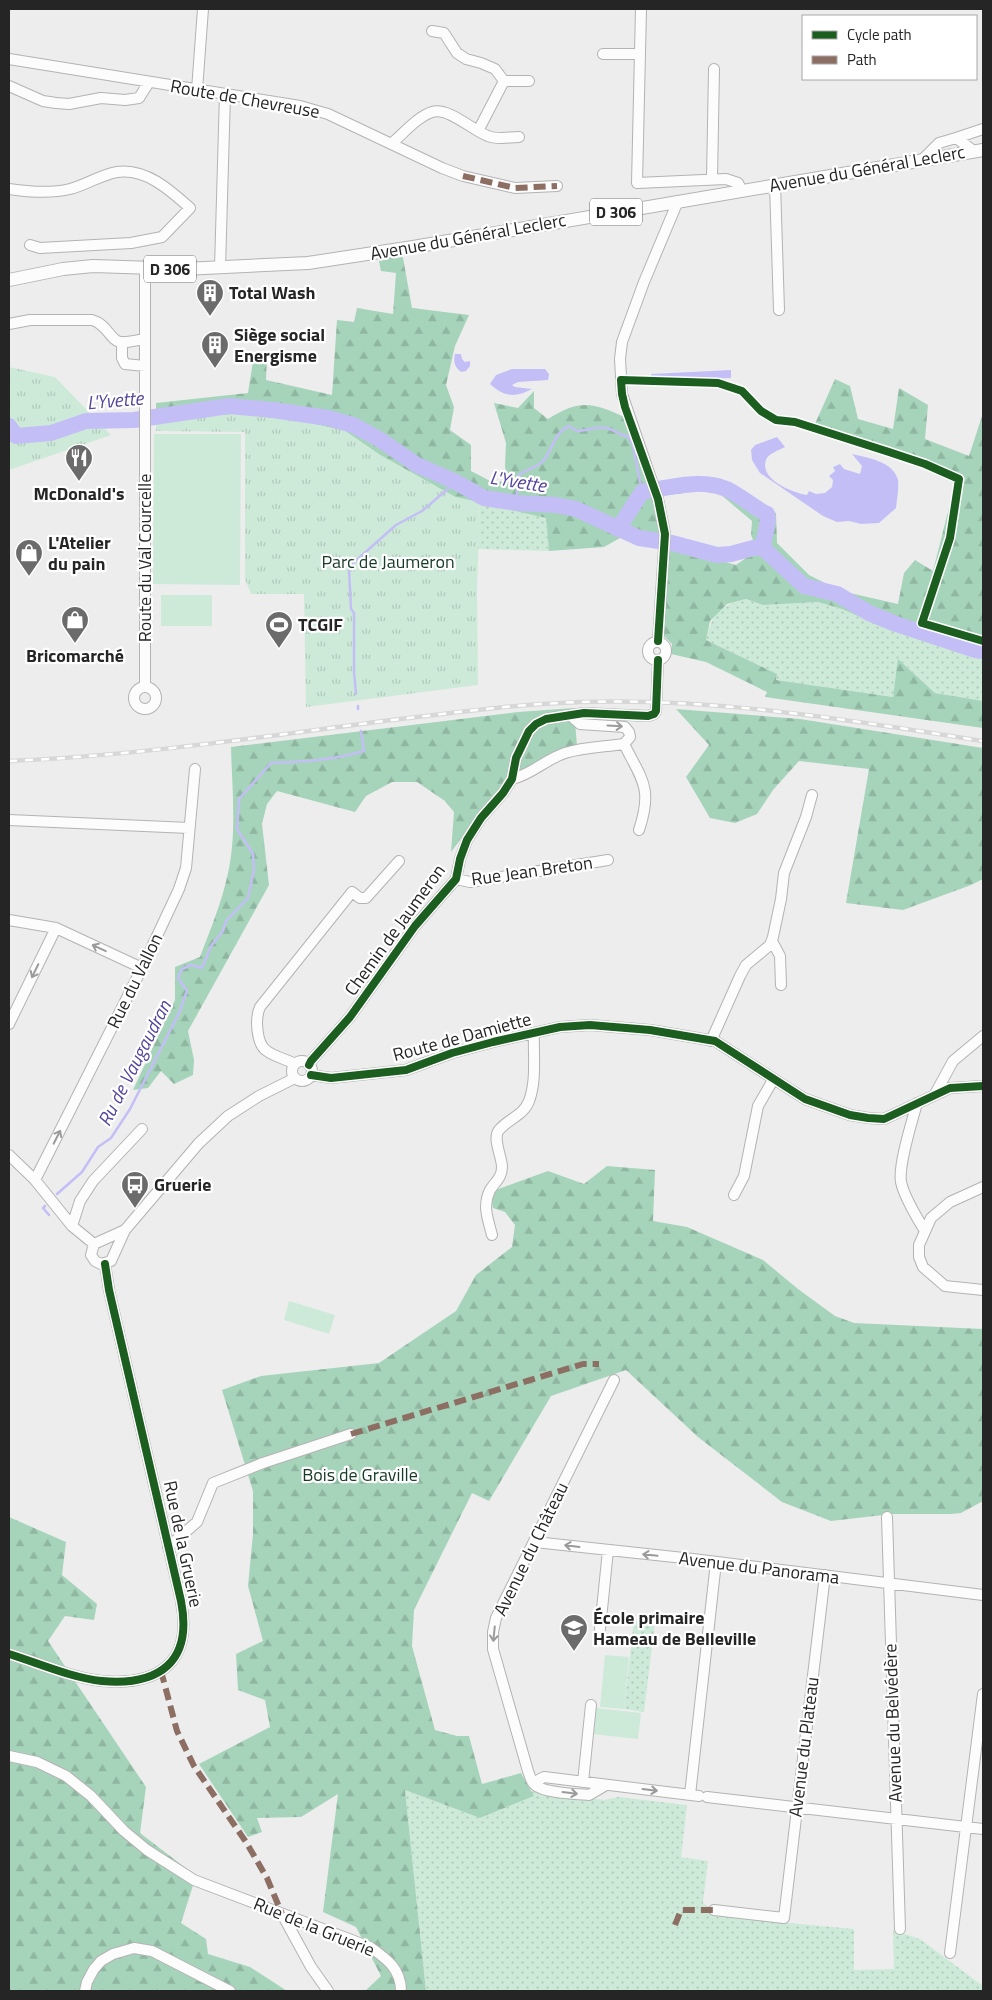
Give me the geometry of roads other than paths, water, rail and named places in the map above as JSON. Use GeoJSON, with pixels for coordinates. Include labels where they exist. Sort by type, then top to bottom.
{"type":"FeatureCollection","features":[{"type":"Feature","properties":{"kind":"main road","name":"Avenue du Général Leclerc"},"geometry":{"type":"LineString","coordinates":[[9,280],[63,269],[92,266],[220,268],[310,263],[979,150]]}},
{"type":"Feature","properties":{"kind":"street"},"geometry":{"type":"LineString","coordinates":[[197,90],[203,9]]}},
{"type":"Feature","properties":{"kind":"street"},"geometry":{"type":"LineString","coordinates":[[641,9],[637,184],[726,179],[738,183],[742,191]]}},
{"type":"Feature","properties":{"kind":"street"},"geometry":{"type":"LineString","coordinates":[[432,31],[444,33],[457,53],[466,59],[481,62],[495,69],[504,81]]}},
{"type":"Feature","properties":{"kind":"street"},"geometry":{"type":"LineString","coordinates":[[603,54],[640,54]]}},
{"type":"Feature","properties":{"kind":"street","name":"Route de Chevreuse"},"geometry":{"type":"LineString","coordinates":[[9,59],[300,106],[328,114],[463,176],[515,188],[557,186]]}},
{"type":"Feature","properties":{"kind":"street"},"geometry":{"type":"LineString","coordinates":[[712,179],[714,69]]}},
{"type":"Feature","properties":{"kind":"street"},"geometry":{"type":"LineString","coordinates":[[504,81],[529,81]]}},
{"type":"Feature","properties":{"kind":"street"},"geometry":{"type":"LineString","coordinates":[[478,131],[504,81]]}},
{"type":"Feature","properties":{"kind":"street"},"geometry":{"type":"LineString","coordinates":[[9,86],[43,101],[69,104],[101,98],[125,100],[138,98],[149,82]]}},
{"type":"Feature","properties":{"kind":"street"},"geometry":{"type":"LineString","coordinates":[[220,268],[225,94]]}},
{"type":"Feature","properties":{"kind":"street"},"geometry":{"type":"LineString","coordinates":[[392,143],[412,124],[432,112],[443,112],[488,136],[500,138],[519,137]]}},
{"type":"Feature","properties":{"kind":"street"},"geometry":{"type":"LineString","coordinates":[[921,161],[939,143],[983,129]]}},
{"type":"Feature","properties":{"kind":"street"},"geometry":{"type":"LineString","coordinates":[[956,138],[979,150]]}},
{"type":"Feature","properties":{"kind":"street"},"geometry":{"type":"LineString","coordinates":[[9,190],[30,192],[70,189],[117,172],[129,172],[156,181],[190,208],[162,237],[131,243],[40,248],[30,245]]}},
{"type":"Feature","properties":{"kind":"street"},"geometry":{"type":"LineString","coordinates":[[775,184],[779,310]]}},
{"type":"Feature","properties":{"kind":"street","name":"Chemin de Jaumeron"},"geometry":{"type":"LineString","coordinates":[[310,1070],[311,1061],[350,1017],[415,926],[456,879],[460,859],[467,840],[481,818],[512,779],[516,758],[529,731],[536,724],[546,719],[584,713],[648,716],[656,711],[658,660],[664,657],[666,652],[663,644],[658,641],[665,534],[658,499],[622,394],[620,359],[622,342],[644,282],[678,201]]}},
{"type":"Feature","properties":{"kind":"street"},"geometry":{"type":"LineString","coordinates":[[122,342],[122,358],[125,364],[145,366],[145,268]]}},
{"type":"Feature","properties":{"kind":"street"},"geometry":{"type":"LineString","coordinates":[[9,324],[30,320],[92,320],[100,322],[115,340],[122,342],[145,339]]}},
{"type":"Feature","properties":{"kind":"street","name":"Route du Val Courcelle"},"geometry":{"type":"LineString","coordinates":[[145,366],[145,687]]}},
{"type":"Feature","properties":{"kind":"street","name":"Chemin de Jaumeron"},"geometry":{"type":"LineString","coordinates":[[512,779],[521,777],[563,754],[578,749],[624,744],[630,737],[629,732],[624,727],[580,724],[570,716]]}},
{"type":"Feature","properties":{"kind":"street"},"geometry":{"type":"LineString","coordinates":[[624,744],[645,787],[646,809],[639,830]]}},
{"type":"Feature","properties":{"kind":"street","name":"Rue du Vallon"},"geometry":{"type":"LineString","coordinates":[[35,1180],[180,889],[186,868],[195,769]]}},
{"type":"Feature","properties":{"kind":"street"},"geometry":{"type":"LineString","coordinates":[[711,1041],[746,965],[770,945],[772,941],[784,873],[806,817],[812,795]]}},
{"type":"Feature","properties":{"kind":"street"},"geometry":{"type":"LineString","coordinates":[[9,820],[189,828]]}},
{"type":"Feature","properties":{"kind":"street","name":"Rue Jean Breton"},"geometry":{"type":"LineString","coordinates":[[456,879],[470,882],[608,860]]}},
{"type":"Feature","properties":{"kind":"street"},"geometry":{"type":"LineString","coordinates":[[295,1064],[263,1048],[256,1023],[256,1015],[260,1007],[352,892],[360,898],[366,898],[399,861]]}},
{"type":"Feature","properties":{"kind":"street"},"geometry":{"type":"LineString","coordinates":[[9,920],[56,928],[142,968]]}},
{"type":"Feature","properties":{"kind":"street"},"geometry":{"type":"LineString","coordinates":[[9,1024],[56,928]]}},
{"type":"Feature","properties":{"kind":"street"},"geometry":{"type":"LineString","coordinates":[[772,941],[780,956],[781,984]]}},
{"type":"Feature","properties":{"kind":"street","name":"Route de Damiette"},"geometry":{"type":"LineString","coordinates":[[310,1070],[331,1078],[406,1070],[452,1053],[534,1032],[590,1025],[650,1030],[715,1041],[805,1099],[850,1115],[868,1118],[884,1119],[950,1088],[983,1086]]}},
{"type":"Feature","properties":{"kind":"street"},"geometry":{"type":"LineString","coordinates":[[492,1234],[485,1209],[490,1191],[501,1176],[502,1166],[497,1136],[498,1131],[517,1116],[530,1101],[534,1076],[534,1032]]}},
{"type":"Feature","properties":{"kind":"street"},"geometry":{"type":"LineString","coordinates":[[935,1094],[953,1061],[983,1036]]}},
{"type":"Feature","properties":{"kind":"street"},"geometry":{"type":"LineString","coordinates":[[125,1230],[98,1242],[91,1251],[92,1258],[98,1263],[105,1264],[111,1261],[125,1230],[199,1144],[219,1124],[259,1096],[294,1078],[304,1081],[310,1070],[301,1062],[295,1064],[292,1069],[294,1078]]}},
{"type":"Feature","properties":{"kind":"street"},"geometry":{"type":"LineString","coordinates":[[734,1195],[744,1176],[758,1106],[773,1080]]}},
{"type":"Feature","properties":{"kind":"street"},"geometry":{"type":"LineString","coordinates":[[917,1103],[903,1159],[901,1183],[917,1219],[926,1230]]}},
{"type":"Feature","properties":{"kind":"street"},"geometry":{"type":"LineString","coordinates":[[72,1226],[80,1201],[92,1181],[142,1129]]}},
{"type":"Feature","properties":{"kind":"street"},"geometry":{"type":"LineString","coordinates":[[9,1155],[35,1180],[72,1226],[98,1242],[112,1244],[115,1255]]}},
{"type":"Feature","properties":{"kind":"street"},"geometry":{"type":"LineString","coordinates":[[983,1187],[950,1202],[931,1218],[919,1245],[919,1257],[922,1267],[930,1276],[945,1286],[983,1290]]}},
{"type":"Feature","properties":{"kind":"street","name":"Rue de la Gruerie"},"geometry":{"type":"LineString","coordinates":[[9,1654],[100,1681],[133,1680],[156,1673],[167,1667],[180,1648],[183,1637],[184,1618],[111,1299],[105,1264]]}},
{"type":"Feature","properties":{"kind":"street","name":"Avenue du Château"},"geometry":{"type":"LineString","coordinates":[[532,1783],[493,1649],[493,1632],[496,1618],[614,1380]]}},
{"type":"Feature","properties":{"kind":"street"},"geometry":{"type":"LineString","coordinates":[[168,1547],[197,1522],[212,1483],[263,1463],[351,1434]]}},
{"type":"Feature","properties":{"kind":"street","name":"Avenue du Belvédère"},"geometry":{"type":"LineString","coordinates":[[887,1517],[900,1929]]}},
{"type":"Feature","properties":{"kind":"street","name":"Avenue du Panorama"},"geometry":{"type":"LineString","coordinates":[[535,1542],[983,1595]]}},
{"type":"Feature","properties":{"kind":"street"},"geometry":{"type":"LineString","coordinates":[[600,1629],[608,1550]]}},
{"type":"Feature","properties":{"kind":"street"},"geometry":{"type":"LineString","coordinates":[[699,1796],[716,1562]]}},
{"type":"Feature","properties":{"kind":"street","name":"Avenue du Plateau"},"geometry":{"type":"LineString","coordinates":[[714,1910],[784,1918],[825,1576]]}},
{"type":"Feature","properties":{"kind":"street"},"geometry":{"type":"LineString","coordinates":[[950,1953],[983,1694]]}},
{"type":"Feature","properties":{"kind":"street"},"geometry":{"type":"LineString","coordinates":[[583,1782],[591,1705]]}},
{"type":"Feature","properties":{"kind":"street","name":"Rue de la Gruerie"},"geometry":{"type":"LineString","coordinates":[[9,1756],[37,1762],[66,1776],[91,1796],[124,1831],[174,1869],[194,1880],[370,1947],[390,1962],[395,1969],[400,1978],[401,1991]]}},
{"type":"Feature","properties":{"kind":"street"},"geometry":{"type":"LineString","coordinates":[[532,1783],[544,1777],[983,1829]]}},
{"type":"Feature","properties":{"kind":"street"},"geometry":{"type":"LineString","coordinates":[[532,1783],[545,1790],[589,1796],[606,1785]]}},
{"type":"Feature","properties":{"kind":"street"},"geometry":{"type":"LineString","coordinates":[[282,1914],[311,1967],[328,1991]]}},
{"type":"Feature","properties":{"kind":"street"},"geometry":{"type":"LineString","coordinates":[[85,1991],[87,1982],[101,1961],[113,1954],[134,1948],[152,1951],[230,1991]]}},
{"type":"Feature","properties":{"kind":"waterway","name":"L'Yvette"},"geometry":{"type":"LineString","coordinates":[[9,426],[16,436],[51,433],[86,421],[134,420],[229,406],[328,418],[353,425],[379,439],[417,465],[456,482],[484,498],[517,503],[556,505],[576,509],[639,538],[672,543],[717,555],[731,554],[753,548],[763,548],[804,586],[837,594],[869,613],[896,624],[983,651]]}},
{"type":"Feature","properties":{"kind":"waterway"},"geometry":{"type":"LineString","coordinates":[[517,503],[517,477],[541,463],[560,432],[569,426],[577,431],[606,428],[629,437],[633,446],[642,492]]}},
{"type":"Feature","properties":{"kind":"waterway"},"geometry":{"type":"LineString","coordinates":[[356,694],[354,613],[351,609],[349,570],[351,565],[396,525],[422,511],[456,482]]}},
{"type":"Feature","properties":{"kind":"waterway"},"geometry":{"type":"LineString","coordinates":[[618,529],[642,492],[689,484],[712,485],[734,493],[767,514],[768,522],[763,548]]}},
{"type":"Feature","properties":{"kind":"waterway","name":"Ru de Vaugaudran"},"geometry":{"type":"LineString","coordinates":[[57,1194],[82,1172],[98,1147],[111,1138],[130,1109],[179,1013],[187,991],[178,978],[182,969],[191,965],[202,968],[211,946],[223,931],[226,921],[248,898],[254,870],[253,854],[237,829],[239,799],[271,763],[318,760],[364,751],[361,731]]}},
{"type":"Feature","properties":{"kind":"waterway","name":"Ru de Vaugaudran"},"geometry":{"type":"LineString","coordinates":[[45,1206],[43,1208],[49,1215]]}},
{"type":"Feature","properties":{"kind":"railway"},"geometry":{"type":"LineString","coordinates":[[9,761],[147,751],[479,710],[582,702],[683,703],[733,707],[833,718],[983,741]]}},
{"type":"Feature","properties":{"kind":"place","name":"Total Wash"},"geometry":{"type":"Point","coordinates":[210,317]}},
{"type":"Feature","properties":{"kind":"place","name":"Siège social Energisme"},"geometry":{"type":"Point","coordinates":[215,369]}},
{"type":"Feature","properties":{"kind":"place","name":"McDonald's"},"geometry":{"type":"Point","coordinates":[79,482]}},
{"type":"Feature","properties":{"kind":"place","name":"L'Atelier du pain"},"geometry":{"type":"Point","coordinates":[29,577]}},
{"type":"Feature","properties":{"kind":"place","name":"Bricomarché"},"geometry":{"type":"Point","coordinates":[75,644]}},
{"type":"Feature","properties":{"kind":"place","name":"TCGIF"},"geometry":{"type":"Point","coordinates":[279,649]}},
{"type":"Feature","properties":{"kind":"place","name":"Gruerie"},"geometry":{"type":"Point","coordinates":[135,1209]}},
{"type":"Feature","properties":{"kind":"place","name":"École primaire Hameau de Belleville"},"geometry":{"type":"Point","coordinates":[574,1652]}},
{"type":"Feature","properties":{"kind":"park label","name":"Parc de Jaumeron"},"geometry":{"type":"Point","coordinates":[388,562]}},
{"type":"Feature","properties":{"kind":"park label","name":"Bois de Graville"},"geometry":{"type":"Point","coordinates":[360,1475]}}]}
